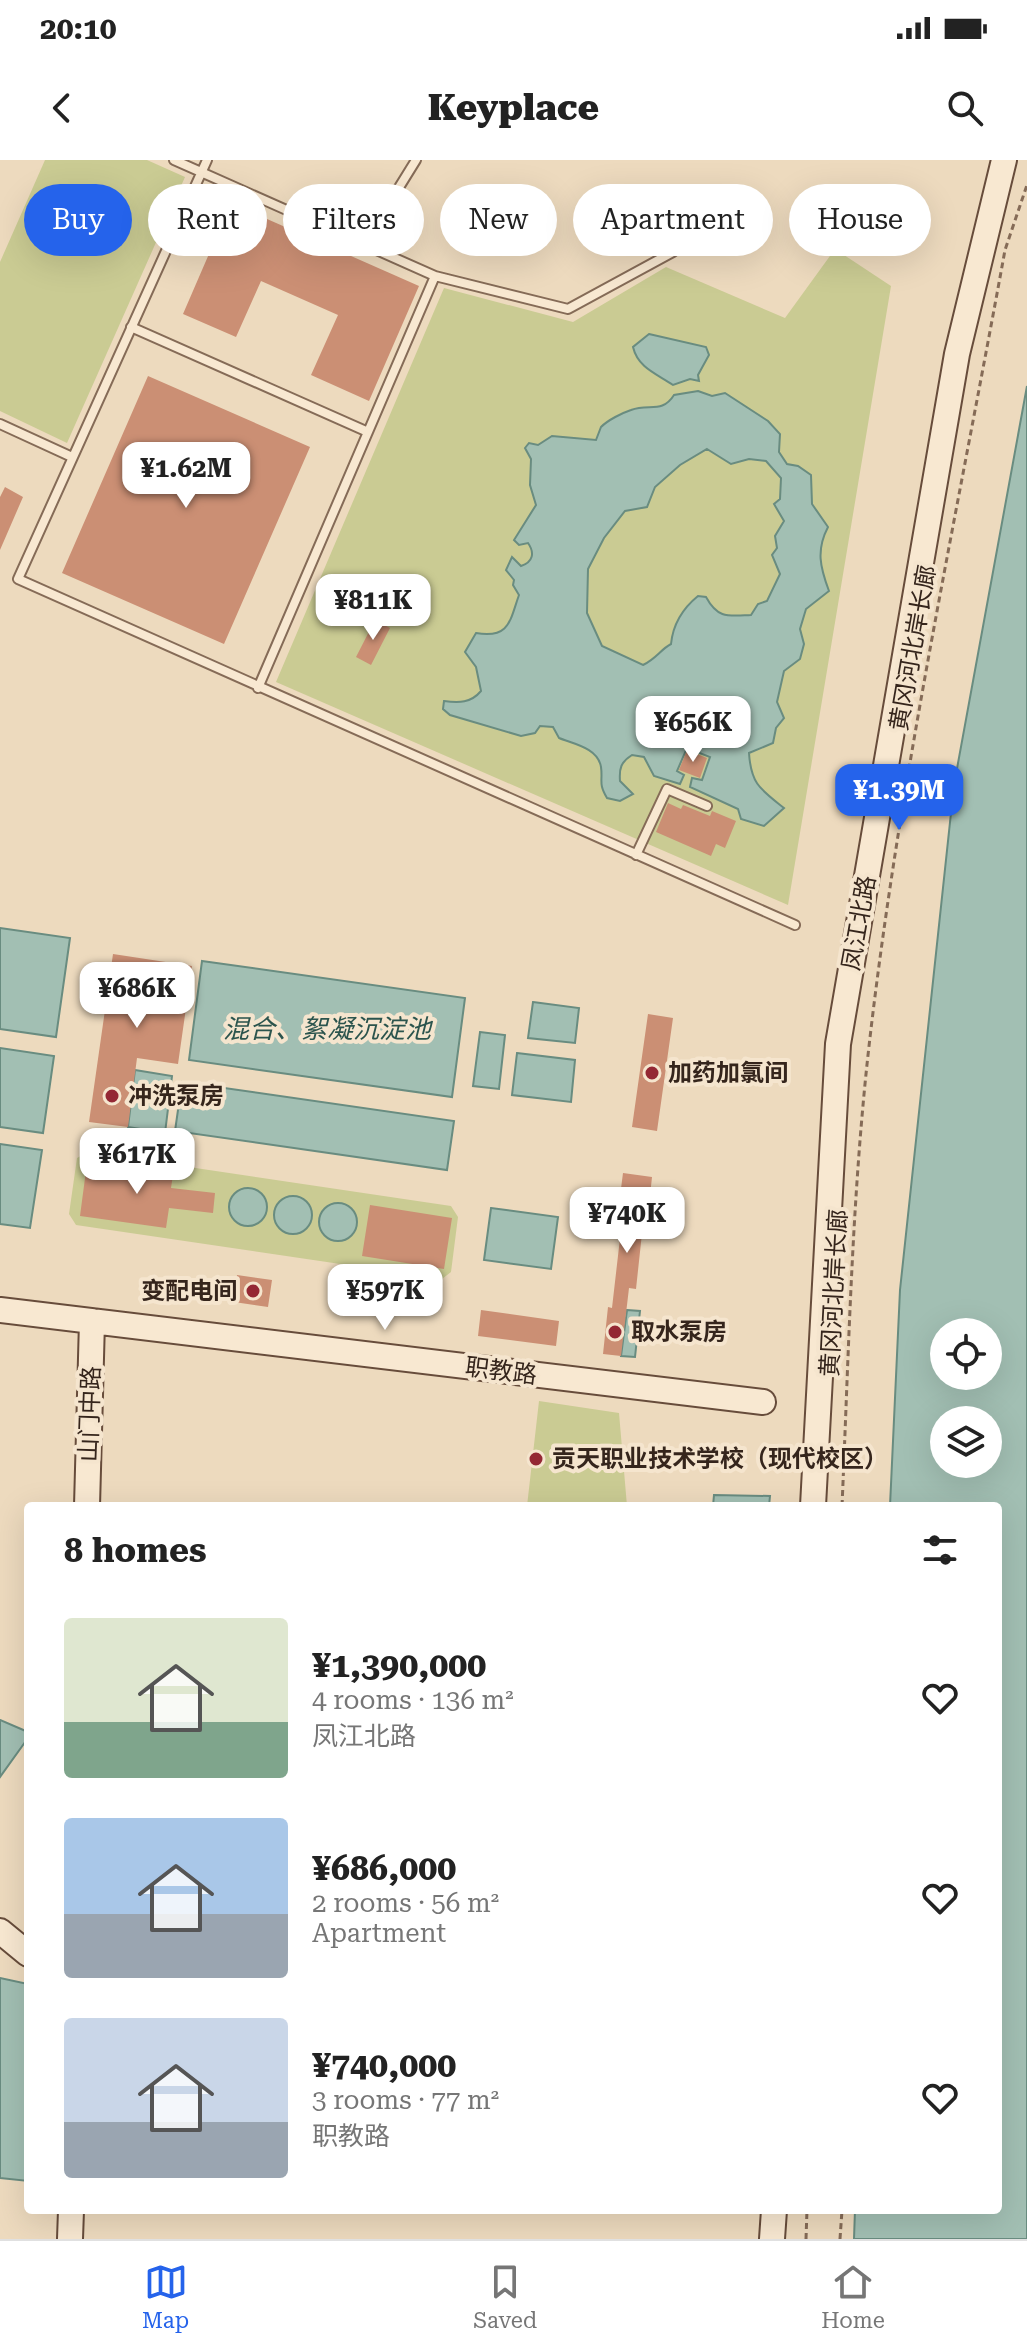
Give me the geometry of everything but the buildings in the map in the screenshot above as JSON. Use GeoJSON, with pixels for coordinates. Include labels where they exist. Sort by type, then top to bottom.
{"type":"FeatureCollection","features":[{"type":"Feature","properties":{"kind":"main road","name":"凤江北路"},"geometry":{"type":"LineString","coordinates":[[813,1502],[838,1044],[957,354],[1004,160]]}},
{"type":"Feature","properties":{"kind":"main road","name":"职教路"},"geometry":{"type":"LineString","coordinates":[[0,1310],[763,1402]]}},
{"type":"Feature","properties":{"kind":"main road","name":"山门中路"},"geometry":{"type":"LineString","coordinates":[[87,1502],[92,1321]]}},
{"type":"Feature","properties":{"kind":"main road"},"geometry":{"type":"LineString","coordinates":[[0,1931],[24,1951]]}},
{"type":"Feature","properties":{"kind":"main road"},"geometry":{"type":"LineString","coordinates":[[70,2239],[71,2214]]}},
{"type":"Feature","properties":{"kind":"main road"},"geometry":{"type":"LineString","coordinates":[[772,2239],[774,2214]]}},
{"type":"Feature","properties":{"kind":"lane"},"geometry":{"type":"LineString","coordinates":[[174,160],[283,208]]}},
{"type":"Feature","properties":{"kind":"lane"},"geometry":{"type":"LineString","coordinates":[[207,160],[18,579],[795,925]]}},
{"type":"Feature","properties":{"kind":"lane"},"geometry":{"type":"LineString","coordinates":[[401,184],[416,160]]}},
{"type":"Feature","properties":{"kind":"lane"},"geometry":{"type":"LineString","coordinates":[[391,256],[435,276],[568,309],[666,256]]}},
{"type":"Feature","properties":{"kind":"lane"},"geometry":{"type":"LineString","coordinates":[[258,688],[435,276]]}},
{"type":"Feature","properties":{"kind":"lane"},"geometry":{"type":"LineString","coordinates":[[131,327],[368,432]]}},
{"type":"Feature","properties":{"kind":"lane"},"geometry":{"type":"LineString","coordinates":[[0,424],[72,457]]}},
{"type":"Feature","properties":{"kind":"lane"},"geometry":{"type":"LineString","coordinates":[[636,855],[667,789],[707,806]]}},
{"type":"Feature","properties":{"kind":"path","name":"黄冈河北岸长廊"},"geometry":{"type":"LineString","coordinates":[[842,1502],[857,1198],[875,1001],[928,662],[1005,250],[1027,185]]}},
{"type":"Feature","properties":{"kind":"path"},"geometry":{"type":"LineString","coordinates":[[806,2239],[807,2214]]}},
{"type":"Feature","properties":{"kind":"path"},"geometry":{"type":"LineString","coordinates":[[840,2239],[842,2214]]}},
{"type":"Feature","properties":{"kind":"green space"},"geometry":{"type":"Polygon","coordinates":[[[45,160],[147,160],[185,177],[182,184],[148,184],[150,256],[67,443],[0,411],[0,262],[24,208],[24,256],[132,256],[132,184],[34,184],[45,160]]]}},
{"type":"Feature","properties":{"kind":"green space"},"geometry":{"type":"Polygon","coordinates":[[[830,256],[846,256],[891,286],[788,905],[276,682],[444,288],[573,322],[666,267],[785,318],[830,256]]]}},
{"type":"Feature","properties":{"kind":"green space"},"geometry":{"type":"Polygon","coordinates":[[[88,1152],[451,1206],[458,1217],[451,1272],[442,1279],[76,1225],[69,1214],[77,1158],[88,1152]]]}},
{"type":"Feature","properties":{"kind":"green space"},"geometry":{"type":"Polygon","coordinates":[[[539,1401],[619,1413],[627,1502],[527,1502],[539,1401]]]}},
{"type":"Feature","properties":{"kind":"water"},"geometry":{"type":"Polygon","coordinates":[[[649,334],[706,347],[709,355],[698,375],[699,381],[690,379],[673,385],[644,365],[633,347],[649,334]]]}},
{"type":"Feature","properties":{"kind":"water"},"geometry":{"type":"Polygon","coordinates":[[[1027,386],[1027,2239],[854,2239],[855,2214],[1002,2214],[1002,1502],[890,1502],[900,1290],[954,785],[1027,386]]]}},
{"type":"Feature","properties":{"kind":"water"},"geometry":{"type":"Polygon","coordinates":[[[698,391],[712,396],[725,393],[768,421],[780,434],[779,452],[787,464],[798,466],[811,475],[812,504],[828,527],[822,543],[821,559],[829,591],[806,609],[800,629],[804,644],[800,659],[784,671],[777,702],[784,718],[776,728],[773,743],[749,753],[758,785],[784,808],[764,826],[741,819],[738,809],[690,787],[692,778],[702,780],[710,757],[687,748],[677,771],[684,775],[680,784],[654,776],[644,757],[632,755],[628,758],[623,763],[620,781],[633,794],[620,801],[607,798],[604,793],[601,767],[595,755],[559,738],[553,727],[540,726],[535,733],[521,736],[450,715],[443,709],[444,701],[464,701],[481,691],[476,667],[465,652],[476,633],[496,633],[507,626],[519,595],[513,585],[514,580],[506,570],[512,557],[521,566],[532,557],[528,543],[519,545],[514,540],[536,505],[530,485],[531,459],[525,448],[529,443],[538,445],[552,436],[596,440],[601,427],[611,419],[638,408],[665,404],[674,395],[698,391]],[[707,449],[680,465],[655,487],[647,507],[625,511],[604,538],[588,569],[587,613],[602,646],[643,665],[671,644],[679,617],[698,596],[706,597],[719,613],[730,616],[751,615],[758,604],[767,601],[780,574],[772,555],[777,548],[775,536],[784,521],[774,504],[780,499],[781,478],[766,461],[749,459],[731,464],[707,449]]]}},
{"type":"Feature","properties":{"kind":"water"},"geometry":{"type":"Polygon","coordinates":[[[0,928],[70,938],[56,1037],[0,1029],[0,928]]]}},
{"type":"Feature","properties":{"kind":"water","name":"混合、絮凝沉淀池"},"geometry":{"type":"Polygon","coordinates":[[[202,961],[465,998],[452,1097],[189,1060],[202,961]]]}},
{"type":"Feature","properties":{"kind":"water"},"geometry":{"type":"Polygon","coordinates":[[[533,1002],[579,1008],[575,1043],[528,1038],[533,1002]]]}},
{"type":"Feature","properties":{"kind":"water"},"geometry":{"type":"Polygon","coordinates":[[[480,1032],[505,1035],[499,1089],[473,1086],[480,1032]]]}},
{"type":"Feature","properties":{"kind":"water"},"geometry":{"type":"Polygon","coordinates":[[[0,1048],[54,1056],[43,1133],[0,1127],[0,1048]]]}},
{"type":"Feature","properties":{"kind":"water"},"geometry":{"type":"Polygon","coordinates":[[[517,1053],[575,1060],[571,1102],[512,1095],[517,1053]]]}},
{"type":"Feature","properties":{"kind":"water"},"geometry":{"type":"Polygon","coordinates":[[[135,1070],[172,1076],[165,1133],[128,1127],[135,1070]]]}},
{"type":"Feature","properties":{"kind":"water"},"geometry":{"type":"Polygon","coordinates":[[[182,1082],[454,1121],[447,1170],[175,1131],[182,1082]]]}},
{"type":"Feature","properties":{"kind":"water"},"geometry":{"type":"Polygon","coordinates":[[[0,1144],[42,1150],[30,1228],[0,1224],[0,1144]]]}},
{"type":"Feature","properties":{"kind":"water"},"geometry":{"type":"Polygon","coordinates":[[[248,1188],[262,1193],[267,1207],[262,1221],[248,1226],[234,1221],[229,1207],[234,1193],[248,1188]]]}},
{"type":"Feature","properties":{"kind":"water"},"geometry":{"type":"Polygon","coordinates":[[[293,1196],[307,1201],[312,1215],[307,1229],[293,1234],[279,1229],[274,1215],[279,1201],[293,1196]]]}},
{"type":"Feature","properties":{"kind":"water"},"geometry":{"type":"Polygon","coordinates":[[[338,1203],[352,1208],[357,1222],[352,1236],[338,1241],[324,1236],[319,1222],[324,1208],[338,1203]]]}},
{"type":"Feature","properties":{"kind":"water"},"geometry":{"type":"Polygon","coordinates":[[[491,1208],[558,1217],[551,1269],[484,1260],[491,1208]]]}},
{"type":"Feature","properties":{"kind":"water"},"geometry":{"type":"Polygon","coordinates":[[[627,1310],[640,1311],[635,1357],[621,1356],[627,1310]]]}},
{"type":"Feature","properties":{"kind":"water"},"geometry":{"type":"Polygon","coordinates":[[[714,1495],[770,1496],[769,1502],[713,1502],[714,1495]]]}},
{"type":"Feature","properties":{"kind":"water"},"geometry":{"type":"Polygon","coordinates":[[[0,1720],[24,1730],[24,1744],[0,1777],[0,1720]]]}},
{"type":"Feature","properties":{"kind":"water"},"geometry":{"type":"Polygon","coordinates":[[[0,1978],[24,1983],[24,2181],[0,2178],[0,1978]]]}},
{"type":"Feature","properties":{"kind":"place","name":"加药加氯间"},"geometry":{"type":"Point","coordinates":[652,1073]}},
{"type":"Feature","properties":{"kind":"place","name":"冲洗泵房"},"geometry":{"type":"Point","coordinates":[112,1096]}},
{"type":"Feature","properties":{"kind":"place","name":"变配电间"},"geometry":{"type":"Point","coordinates":[253,1291]}},
{"type":"Feature","properties":{"kind":"place","name":"取水泵房"},"geometry":{"type":"Point","coordinates":[615,1332]}},
{"type":"Feature","properties":{"kind":"place","name":"贡天职业技术学校（现代校区）"},"geometry":{"type":"Point","coordinates":[536,1459]}}]}
